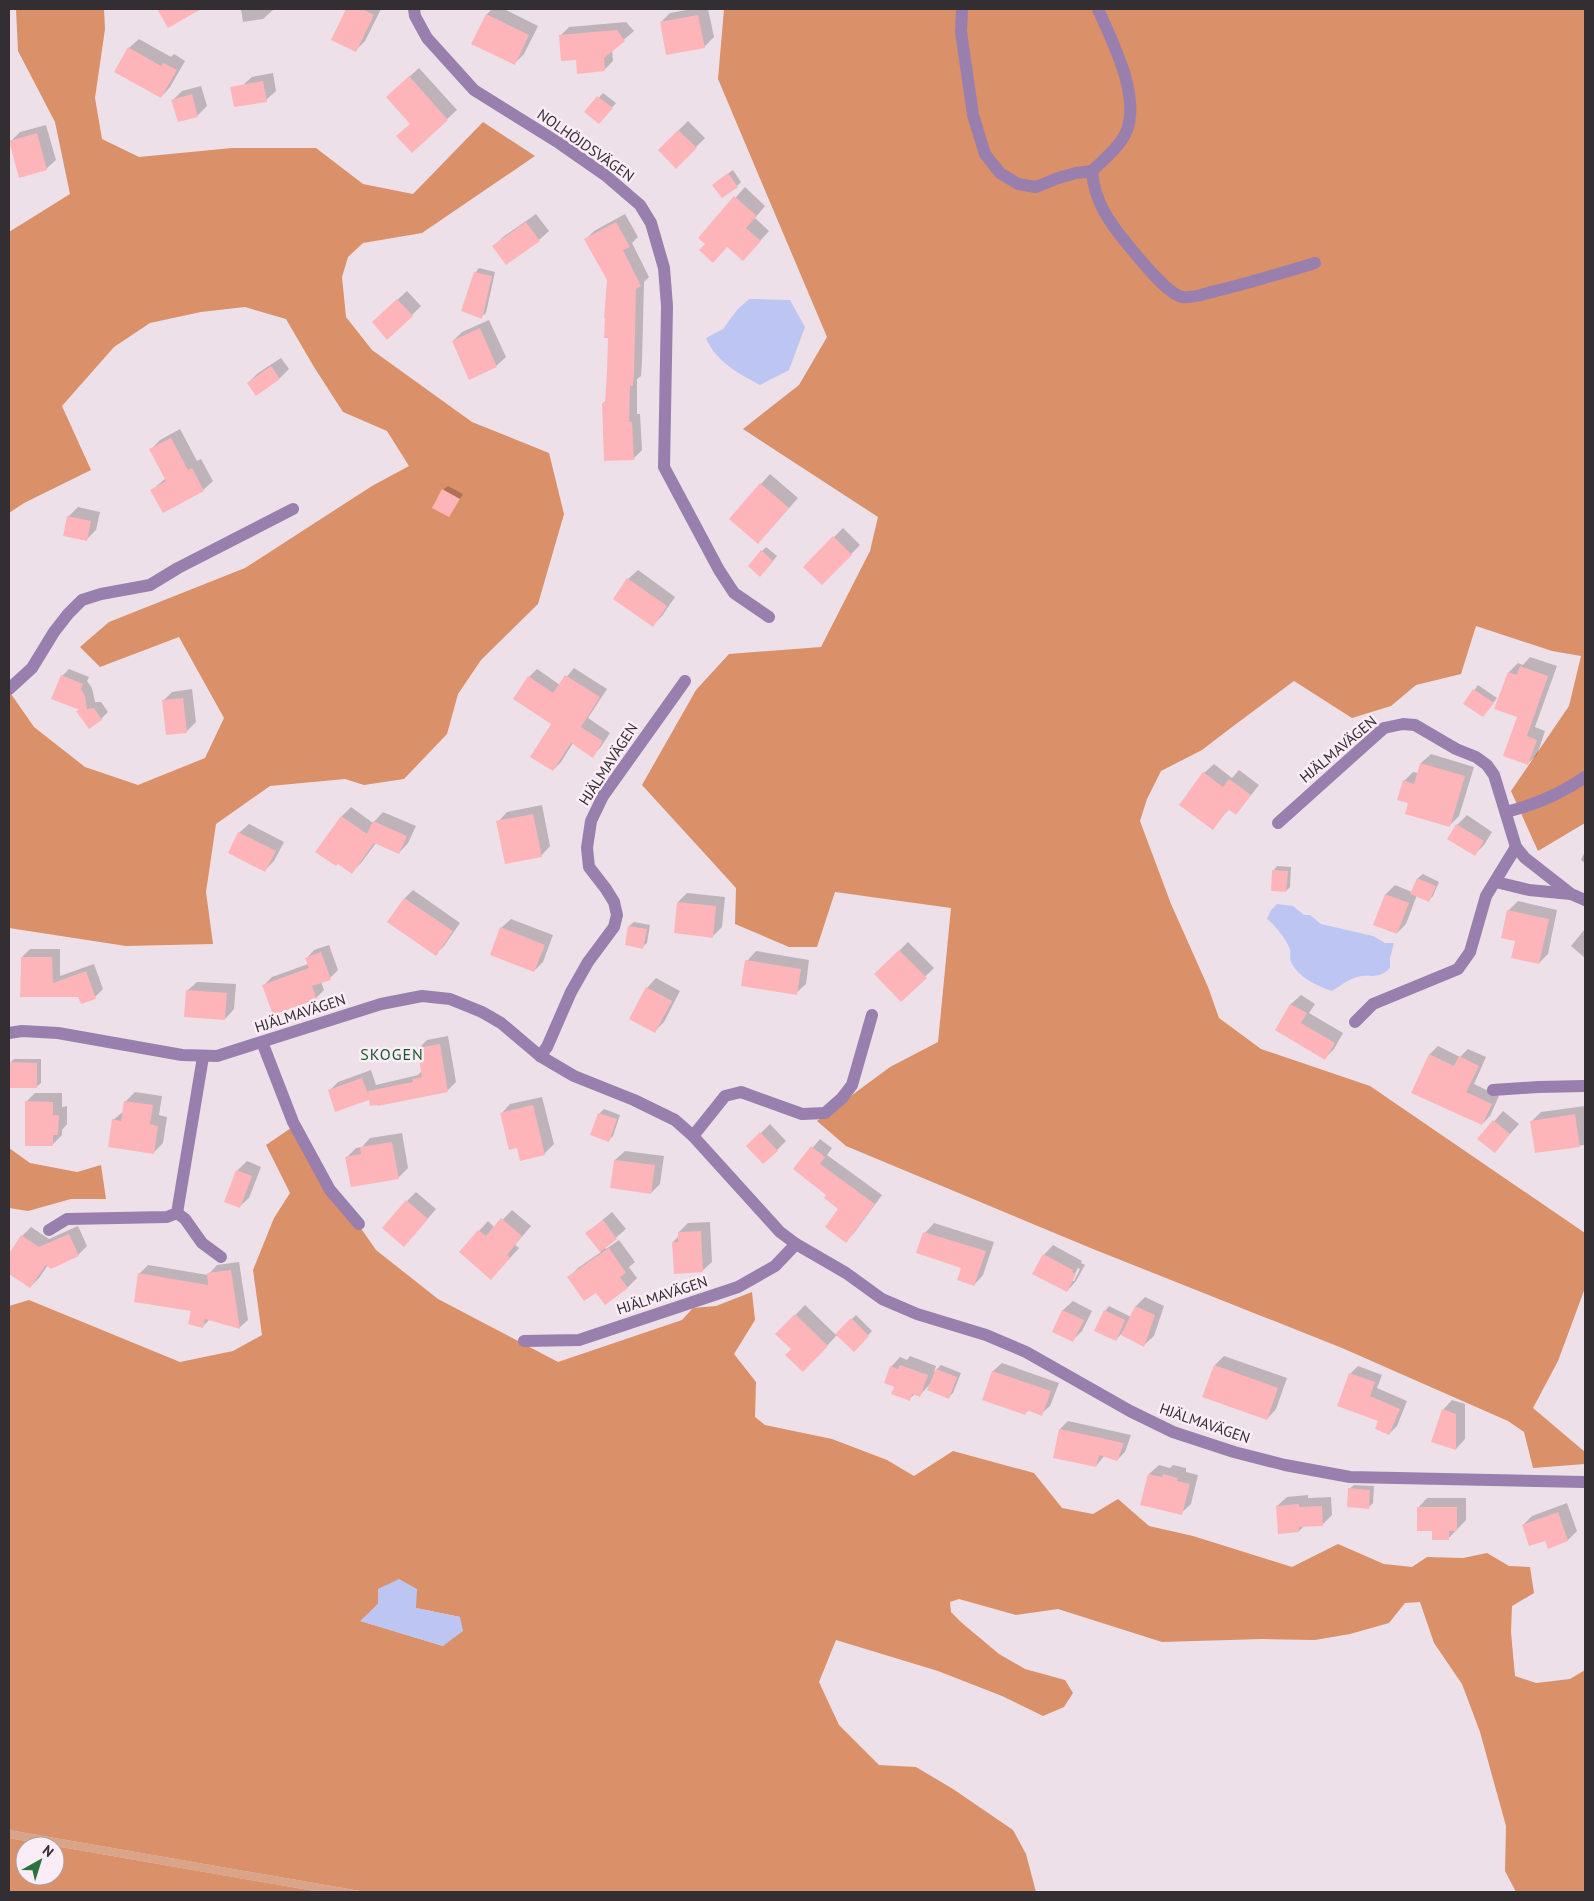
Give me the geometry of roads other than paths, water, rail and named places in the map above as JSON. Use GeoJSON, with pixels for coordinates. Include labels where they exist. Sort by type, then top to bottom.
{"type":"FeatureCollection","features":[{"type":"Feature","properties":{"kind":"street","name":"NOLHÖJDSVÄGEN"},"geometry":{"type":"LineString","coordinates":[[414,9],[427,38],[474,90],[559,143],[605,175],[640,205],[651,222],[664,268],[667,306],[664,466],[719,570],[734,593],[769,617]]}},
{"type":"Feature","properties":{"kind":"street"},"geometry":{"type":"LineString","coordinates":[[962,9],[961,32],[973,115],[985,154],[1000,173],[1018,184],[1036,188],[1067,176],[1092,171],[1114,148],[1127,130],[1130,110],[1122,62],[1098,9]]}},
{"type":"Feature","properties":{"kind":"street"},"geometry":{"type":"LineString","coordinates":[[1092,171],[1095,194],[1107,217],[1152,274],[1182,297],[1200,296],[1314,263]]}},
{"type":"Feature","properties":{"kind":"street"},"geometry":{"type":"LineString","coordinates":[[9,690],[32,668],[54,632],[82,600],[101,594],[150,586],[178,568],[293,509]]}},
{"type":"Feature","properties":{"kind":"street","name":"HJÄLMAVÄGEN"},"geometry":{"type":"LineString","coordinates":[[540,1056],[547,1047],[571,992],[588,962],[614,927],[617,915],[610,895],[590,868],[587,848],[591,821],[603,796],[685,680]]}},
{"type":"Feature","properties":{"kind":"street","name":"HJÄLMAVÄGEN"},"geometry":{"type":"LineString","coordinates":[[1278,823],[1384,728],[1403,724],[1415,725],[1456,750],[1476,757],[1486,765],[1494,775],[1516,847],[1525,858],[1571,894],[1585,900]]}},
{"type":"Feature","properties":{"kind":"street"},"geometry":{"type":"LineString","coordinates":[[1506,812],[1552,796],[1585,777]]}},
{"type":"Feature","properties":{"kind":"street"},"geometry":{"type":"LineString","coordinates":[[1355,1022],[1372,1004],[1458,969],[1470,952],[1486,896],[1516,847]]}},
{"type":"Feature","properties":{"kind":"street","name":"HJÄLMAVÄGEN"},"geometry":{"type":"LineString","coordinates":[[1496,882],[1529,890],[1571,894]]}},
{"type":"Feature","properties":{"kind":"street","name":"HJÄLMAVÄGEN"},"geometry":{"type":"LineString","coordinates":[[9,1033],[22,1031],[58,1033],[182,1055],[217,1056],[366,1008],[422,996],[450,999],[482,1012],[501,1023],[540,1056],[574,1076],[634,1100],[674,1120],[693,1136],[780,1232],[882,1298],[917,1314],[986,1335],[1026,1352],[1130,1411],[1173,1432],[1234,1452],[1284,1465],[1350,1476],[1585,1482]]}},
{"type":"Feature","properties":{"kind":"street"},"geometry":{"type":"LineString","coordinates":[[693,1136],[725,1096],[741,1092],[802,1114],[825,1113],[842,1098],[852,1085],[872,1016]]}},
{"type":"Feature","properties":{"kind":"street"},"geometry":{"type":"LineString","coordinates":[[262,1042],[293,1122],[330,1190],[359,1224]]}},
{"type":"Feature","properties":{"kind":"street"},"geometry":{"type":"LineString","coordinates":[[178,1213],[203,1056]]}},
{"type":"Feature","properties":{"kind":"street"},"geometry":{"type":"LineString","coordinates":[[1493,1090],[1585,1086]]}},
{"type":"Feature","properties":{"kind":"street"},"geometry":{"type":"LineString","coordinates":[[49,1230],[67,1218],[167,1217],[178,1213]]}},
{"type":"Feature","properties":{"kind":"street"},"geometry":{"type":"LineString","coordinates":[[178,1213],[185,1219],[202,1243],[221,1258]]}},
{"type":"Feature","properties":{"kind":"street","name":"HJÄLMAVÄGEN"},"geometry":{"type":"LineString","coordinates":[[524,1341],[579,1340],[738,1287],[775,1266],[796,1244]]}},
{"type":"Feature","properties":{"kind":"water"},"geometry":{"type":"Polygon","coordinates":[[[749,299],[790,300],[805,327],[789,370],[760,385],[728,366],[716,354],[706,338],[723,329],[737,310],[749,299]]]}},
{"type":"Feature","properties":{"kind":"water"},"geometry":{"type":"Polygon","coordinates":[[[1277,904],[1293,906],[1304,915],[1310,915],[1321,924],[1373,936],[1385,943],[1394,943],[1390,958],[1390,968],[1377,976],[1353,978],[1332,991],[1314,984],[1294,967],[1290,960],[1290,950],[1287,942],[1267,919],[1271,910],[1277,904]]]}},
{"type":"Feature","properties":{"kind":"water"},"geometry":{"type":"Polygon","coordinates":[[[399,1579],[417,1589],[416,1608],[460,1617],[463,1631],[443,1646],[360,1621],[378,1604],[378,1589],[399,1579]]]}},
{"type":"Feature","properties":{"kind":"district","name":"SKOGEN"},"geometry":{"type":"Point","coordinates":[392,1054]}}]}
